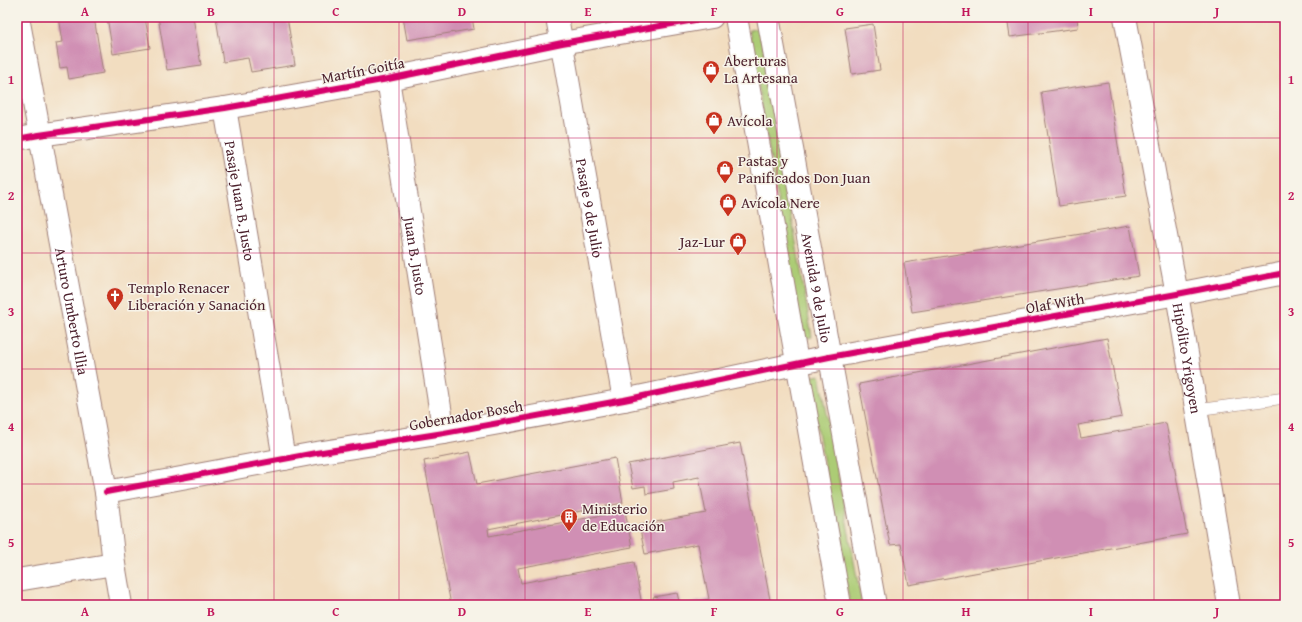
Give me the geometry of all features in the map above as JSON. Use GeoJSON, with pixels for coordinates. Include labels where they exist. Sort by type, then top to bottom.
{"type":"FeatureCollection","features":[{"type":"Feature","properties":{"kind":"street","name":"Arturo Umberto Illia"},"geometry":{"type":"LineString","coordinates":[[18,17],[106,492],[120,605]]}},
{"type":"Feature","properties":{"kind":"street","name":"Pasaje 9 de Julio"},"geometry":{"type":"LineString","coordinates":[[557,17],[624,400]]}},
{"type":"Feature","properties":{"kind":"street","name":"Martín Goitía"},"geometry":{"type":"LineString","coordinates":[[17,139],[225,108],[388,79],[562,43],[712,17]]}},
{"type":"Feature","properties":{"kind":"street"},"geometry":{"type":"LineString","coordinates":[[736,17],[840,605]]}},
{"type":"Feature","properties":{"kind":"street","name":"Avenida 9 de Julio"},"geometry":{"type":"LineString","coordinates":[[768,17],[875,605]]}},
{"type":"Feature","properties":{"kind":"street","name":"Hipólito Yrigoyen"},"geometry":{"type":"LineString","coordinates":[[1125,17],[1177,294],[1229,605]]}},
{"type":"Feature","properties":{"kind":"street","name":"Juan B. Justo"},"geometry":{"type":"LineString","coordinates":[[388,79],[444,433]]}},
{"type":"Feature","properties":{"kind":"street","name":"Pasaje Juan B. Justo"},"geometry":{"type":"LineString","coordinates":[[225,108],[284,459]]}},
{"type":"Feature","properties":{"kind":"street","name":"Olaf With"},"geometry":{"type":"LineString","coordinates":[[829,357],[1285,273]]}},
{"type":"Feature","properties":{"kind":"street","name":"Gobernador Bosch"},"geometry":{"type":"LineString","coordinates":[[106,492],[284,459],[444,433],[624,400],[829,357]]}},
{"type":"Feature","properties":{"kind":"street"},"geometry":{"type":"LineString","coordinates":[[17,580],[114,564]]}},
{"type":"Feature","properties":{"kind":"lane"},"geometry":{"type":"LineString","coordinates":[[1196,410],[1285,398]]}},
{"type":"Feature","properties":{"kind":"green space"},"geometry":{"type":"Polygon","coordinates":[[[760,28],[812,337],[801,339],[749,30],[760,28]]]}},
{"type":"Feature","properties":{"kind":"green space"},"geometry":{"type":"Polygon","coordinates":[[[820,375],[862,605],[850,605],[808,377],[820,375]]]}},
{"type":"Feature","properties":{"kind":"building"},"geometry":{"type":"Polygon","coordinates":[[[59,17],[94,17],[103,73],[69,79],[67,67],[60,68],[56,43],[63,42],[59,17]]]}},
{"type":"Feature","properties":{"kind":"building"},"geometry":{"type":"Polygon","coordinates":[[[107,17],[145,17],[150,48],[113,54],[107,17]]]}},
{"type":"Feature","properties":{"kind":"building"},"geometry":{"type":"Polygon","coordinates":[[[158,17],[193,17],[201,65],[167,70],[158,17]]]}},
{"type":"Feature","properties":{"kind":"building"},"geometry":{"type":"Polygon","coordinates":[[[216,17],[287,17],[295,65],[251,72],[248,58],[223,62],[216,17]]]}},
{"type":"Feature","properties":{"kind":"building"},"geometry":{"type":"Polygon","coordinates":[[[403,17],[472,17],[474,29],[407,40],[403,17]]]}},
{"type":"Feature","properties":{"kind":"building"},"geometry":{"type":"Polygon","coordinates":[[[1007,17],[1077,17],[1078,28],[1010,37],[1007,17]]]}},
{"type":"Feature","properties":{"kind":"building"},"geometry":{"type":"Polygon","coordinates":[[[873,24],[880,70],[852,74],[845,28],[873,24]]]}},
{"type":"Feature","properties":{"kind":"building"},"geometry":{"type":"Polygon","coordinates":[[[1108,82],[1126,196],[1059,206],[1041,92],[1108,82]]]}},
{"type":"Feature","properties":{"kind":"building"},"geometry":{"type":"Polygon","coordinates":[[[1130,226],[1139,276],[912,312],[904,263],[1130,226]]]}},
{"type":"Feature","properties":{"kind":"building"},"geometry":{"type":"Polygon","coordinates":[[[1107,338],[1122,417],[1078,425],[1081,438],[1166,423],[1187,534],[909,585],[901,544],[890,545],[859,384],[1107,338]]]}},
{"type":"Feature","properties":{"kind":"building","name":"Ministerio de Educación"},"geometry":{"type":"Polygon","coordinates":[[[740,443],[771,605],[682,605],[709,599],[698,544],[645,554],[639,525],[706,513],[699,477],[673,482],[674,489],[646,494],[645,486],[633,488],[628,464],[740,443]]]}},
{"type":"Feature","properties":{"kind":"building","name":"Ministerio de Educación"},"geometry":{"type":"Polygon","coordinates":[[[470,452],[477,484],[615,458],[623,503],[488,529],[489,536],[625,511],[632,547],[518,568],[521,583],[634,562],[642,605],[451,605],[424,461],[470,452]]]}},
{"type":"Feature","properties":{"kind":"building"},"geometry":{"type":"Polygon","coordinates":[[[677,593],[680,605],[655,605],[653,597],[677,593]]]}},
{"type":"Feature","properties":{"kind":"cycle path"},"geometry":{"type":"LineString","coordinates":[[17,139],[225,108],[388,79],[562,43],[712,17]]}},
{"type":"Feature","properties":{"kind":"cycle path"},"geometry":{"type":"LineString","coordinates":[[106,492],[316,453],[444,433],[624,400],[829,357],[1285,273]]}},
{"type":"Feature","properties":{"kind":"place","name":"Aberturas La Artesana"},"geometry":{"type":"Point","coordinates":[711,84]}},
{"type":"Feature","properties":{"kind":"place","name":"Avícola"},"geometry":{"type":"Point","coordinates":[714,135]}},
{"type":"Feature","properties":{"kind":"place","name":"Pastas y Panificados Don Juan"},"geometry":{"type":"Point","coordinates":[725,184]}},
{"type":"Feature","properties":{"kind":"place","name":"Avícola Nere"},"geometry":{"type":"Point","coordinates":[728,217]}},
{"type":"Feature","properties":{"kind":"place","name":"Jaz-Lur"},"geometry":{"type":"Point","coordinates":[738,256]}},
{"type":"Feature","properties":{"kind":"place","name":"Templo Renacer Liberación y Sanación"},"geometry":{"type":"Point","coordinates":[115,311]}},
{"type":"Feature","properties":{"kind":"place","name":"Ministerio de Educación"},"geometry":{"type":"Point","coordinates":[569,532]}}]}
